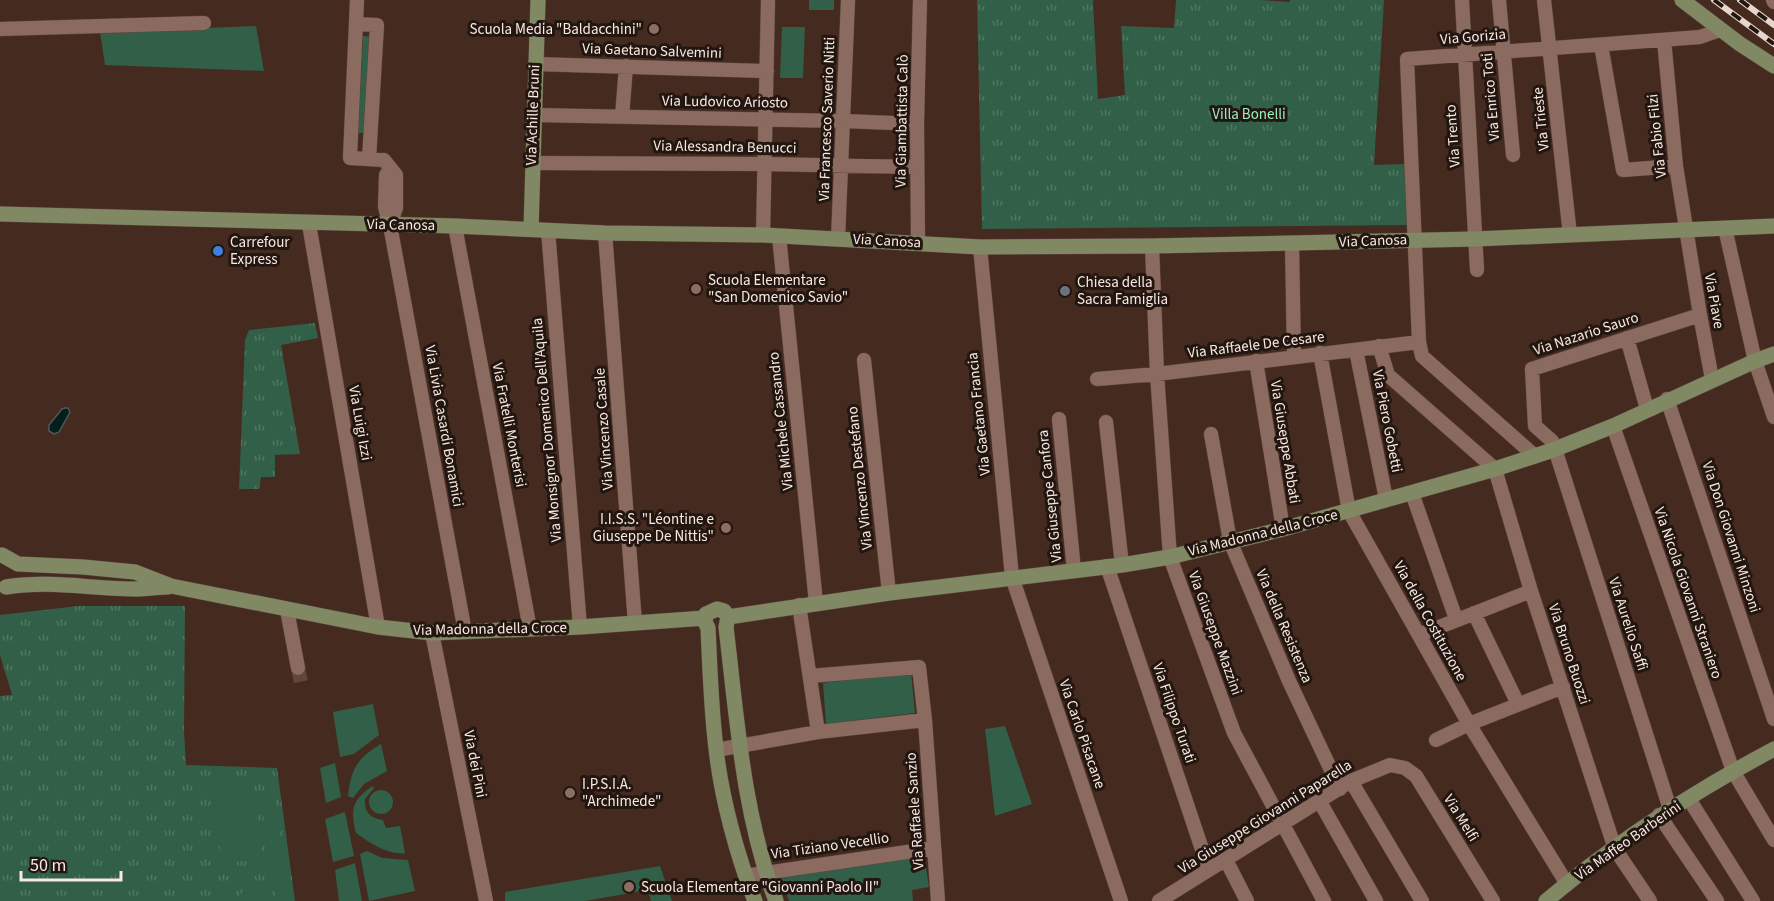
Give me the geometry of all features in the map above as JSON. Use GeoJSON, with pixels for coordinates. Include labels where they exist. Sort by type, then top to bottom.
{"type":"FeatureCollection","features":[{"type":"Feature","properties":{"kind":"street"},"geometry":{"type":"LineString","coordinates":[[357,0],[350,158],[369,159],[377,25],[357,24]]}},
{"type":"Feature","properties":{"kind":"street","name":"Via Achille Bruni"},"geometry":{"type":"LineString","coordinates":[[531,229],[531,163],[538,0]]}},
{"type":"Feature","properties":{"kind":"street","name":"Via Michele Cassandro"},"geometry":{"type":"LineString","coordinates":[[768,0],[765,164],[771,236],[816,603]]}},
{"type":"Feature","properties":{"kind":"street","name":"Via Francesco Saverio Nitti"},"geometry":{"type":"LineString","coordinates":[[838,239],[848,0]]}},
{"type":"Feature","properties":{"kind":"street","name":"Via Giambattista Calò"},"geometry":{"type":"LineString","coordinates":[[918,243],[917,124],[920,0]]}},
{"type":"Feature","properties":{"kind":"street","name":"Via Trento"},"geometry":{"type":"LineString","coordinates":[[1462,0],[1477,270]]}},
{"type":"Feature","properties":{"kind":"street","name":"Via Enrico Toti"},"geometry":{"type":"LineString","coordinates":[[1499,0],[1513,155]]}},
{"type":"Feature","properties":{"kind":"street","name":"Via Trieste"},"geometry":{"type":"LineString","coordinates":[[1544,0],[1570,235]]}},
{"type":"Feature","properties":{"kind":"street"},"geometry":{"type":"LineString","coordinates":[[1682,0],[1720,30],[1774,66]]}},
{"type":"Feature","properties":{"kind":"street"},"geometry":{"type":"LineString","coordinates":[[0,28],[204,23]]}},
{"type":"Feature","properties":{"kind":"street","name":"Via Gorizia"},"geometry":{"type":"LineString","coordinates":[[1414,239],[1407,59],[1700,37],[1720,30]]}},
{"type":"Feature","properties":{"kind":"street","name":"Via Fabio Filzi"},"geometry":{"type":"LineString","coordinates":[[1664,40],[1676,166],[1685,229]]}},
{"type":"Feature","properties":{"kind":"street"},"geometry":{"type":"LineString","coordinates":[[1601,45],[1623,170],[1676,166]]}},
{"type":"Feature","properties":{"kind":"street","name":"Via Gaetano Salvemini"},"geometry":{"type":"LineString","coordinates":[[535,63],[767,71]]}},
{"type":"Feature","properties":{"kind":"street"},"geometry":{"type":"LineString","coordinates":[[622,117],[626,66]]}},
{"type":"Feature","properties":{"kind":"street","name":"Via Ludovico Ariosto"},"geometry":{"type":"LineString","coordinates":[[534,115],[917,124]]}},
{"type":"Feature","properties":{"kind":"street","name":"Via Livia Casardi Bonamici"},"geometry":{"type":"LineString","coordinates":[[369,159],[384,160],[390,167],[386,175],[385,207],[465,632]]}},
{"type":"Feature","properties":{"kind":"street","name":"Via Alessandra Benucci"},"geometry":{"type":"LineString","coordinates":[[531,163],[917,167]]}},
{"type":"Feature","properties":{"kind":"street","name":"Via Canosa"},"geometry":{"type":"LineString","coordinates":[[0,214],[771,236],[980,247],[1475,239],[1774,226]]}},
{"type":"Feature","properties":{"kind":"street","name":"Via Luigi Izzi"},"geometry":{"type":"LineString","coordinates":[[309,224],[378,627]]}},
{"type":"Feature","properties":{"kind":"street","name":"Via Fratelli Monterisi"},"geometry":{"type":"LineString","coordinates":[[455,226],[530,629]]}},
{"type":"Feature","properties":{"kind":"street"},"geometry":{"type":"LineString","coordinates":[[1725,228],[1755,361],[1774,417]]}},
{"type":"Feature","properties":{"kind":"street","name":"Via Piave"},"geometry":{"type":"LineString","coordinates":[[1685,229],[1712,379]]}},
{"type":"Feature","properties":{"kind":"street","name":"Via Monsignor Domenico Dell'Aquila"},"geometry":{"type":"LineString","coordinates":[[548,230],[580,627]]}},
{"type":"Feature","properties":{"kind":"street","name":"Via Vincenzo Casale"},"geometry":{"type":"LineString","coordinates":[[605,232],[635,623]]}},
{"type":"Feature","properties":{"kind":"street"},"geometry":{"type":"LineString","coordinates":[[1414,239],[1419,342],[1422,356],[1535,456]]}},
{"type":"Feature","properties":{"kind":"street"},"geometry":{"type":"LineString","coordinates":[[1292,243],[1294,357]]}},
{"type":"Feature","properties":{"kind":"street","name":"Via Giuseppe Mazzini"},"geometry":{"type":"LineString","coordinates":[[1152,246],[1157,374],[1170,557],[1234,733],[1324,901]]}},
{"type":"Feature","properties":{"kind":"street","name":"Via Gaetano Francia"},"geometry":{"type":"LineString","coordinates":[[980,247],[1012,577]]}},
{"type":"Feature","properties":{"kind":"street","name":"Via Nazario Sauro"},"geometry":{"type":"LineString","coordinates":[[1554,449],[1552,441],[1535,426],[1532,369],[1700,315]]}},
{"type":"Feature","properties":{"kind":"street"},"geometry":{"type":"LineString","coordinates":[[1626,339],[1647,409]]}},
{"type":"Feature","properties":{"kind":"street","name":"Via Raffaele De Cesare"},"geometry":{"type":"LineString","coordinates":[[1097,379],[1157,374],[1419,342]]}},
{"type":"Feature","properties":{"kind":"street"},"geometry":{"type":"LineString","coordinates":[[1379,346],[1388,375],[1495,469]]}},
{"type":"Feature","properties":{"kind":"street","name":"Via Piero Gobetti"},"geometry":{"type":"LineString","coordinates":[[1356,350],[1386,499]]}},
{"type":"Feature","properties":{"kind":"street","name":"Via della Costituzione"},"geometry":{"type":"LineString","coordinates":[[1320,353],[1349,511],[1468,723],[1567,884]]}},
{"type":"Feature","properties":{"kind":"street","name":"Via Madonna della Croce"},"geometry":{"type":"LineString","coordinates":[[1,554],[18,564],[135,572],[171,586],[287,610],[378,627],[432,633],[635,623],[706,623],[716,632],[727,622],[799,605],[1114,566],[1170,557],[1283,529],[1535,456],[1613,426],[1667,399],[1774,354]]}},
{"type":"Feature","properties":{"kind":"street","name":"Via Vincenzo Destefano"},"geometry":{"type":"LineString","coordinates":[[864,360],[889,593]]}},
{"type":"Feature","properties":{"kind":"street","name":"Via Giuseppe Abbati"},"geometry":{"type":"LineString","coordinates":[[1256,361],[1283,529]]}},
{"type":"Feature","properties":{"kind":"street","name":"Via Don Giovanni Minzoni"},"geometry":{"type":"LineString","coordinates":[[1667,399],[1774,719]]}},
{"type":"Feature","properties":{"kind":"street","name":"Via Giuseppe Canfora"},"geometry":{"type":"LineString","coordinates":[[1059,419],[1074,570]]}},
{"type":"Feature","properties":{"kind":"street","name":"Via Filippo Turati"},"geometry":{"type":"LineString","coordinates":[[1106,422],[1114,566],[1209,870]]}},
{"type":"Feature","properties":{"kind":"street","name":"Via Nicola Giovanni Straniero"},"geometry":{"type":"LineString","coordinates":[[1613,426],[1733,771],[1774,840]]}},
{"type":"Feature","properties":{"kind":"street","name":"Via della Resistenza"},"geometry":{"type":"LineString","coordinates":[[1212,434],[1230,541],[1289,681],[1346,785],[1422,901]]}},
{"type":"Feature","properties":{"kind":"street","name":"Via Aurelio Saffi"},"geometry":{"type":"LineString","coordinates":[[1554,449],[1664,812],[1717,901]]}},
{"type":"Feature","properties":{"kind":"street","name":"Via Bruno Buozzi"},"geometry":{"type":"LineString","coordinates":[[1495,469],[1531,591],[1615,849],[1650,901]]}},
{"type":"Feature","properties":{"kind":"street"},"geometry":{"type":"LineString","coordinates":[[1412,493],[1456,619]]}},
{"type":"Feature","properties":{"kind":"street"},"geometry":{"type":"LineString","coordinates":[[1,554],[9,570],[3,591]]}},
{"type":"Feature","properties":{"kind":"street","name":"Via Carlo Pisacane"},"geometry":{"type":"LineString","coordinates":[[1012,577],[1121,901]]}},
{"type":"Feature","properties":{"kind":"street","name":"Via Madonna della Croce"},"geometry":{"type":"LineString","coordinates":[[3,591],[30,584],[69,584],[135,589],[171,586]]}},
{"type":"Feature","properties":{"kind":"street"},"geometry":{"type":"LineString","coordinates":[[1419,635],[1531,591]]}},
{"type":"Feature","properties":{"kind":"street"},"geometry":{"type":"LineString","coordinates":[[799,605],[818,732]]}},
{"type":"Feature","properties":{"kind":"street"},"geometry":{"type":"LineString","coordinates":[[287,610],[298,668]]}},
{"type":"Feature","properties":{"kind":"street"},"geometry":{"type":"LineString","coordinates":[[1474,613],[1518,704]]}},
{"type":"Feature","properties":{"kind":"street"},"geometry":{"type":"LineString","coordinates":[[727,622],[739,745],[765,872],[776,901]]}},
{"type":"Feature","properties":{"kind":"street"},"geometry":{"type":"LineString","coordinates":[[706,623],[716,750],[745,876],[755,901]]}},
{"type":"Feature","properties":{"kind":"street","name":"Via dei Pini"},"geometry":{"type":"LineString","coordinates":[[432,633],[486,901]]}},
{"type":"Feature","properties":{"kind":"street","name":"Via Raffaele Sanzio"},"geometry":{"type":"LineString","coordinates":[[810,676],[919,667],[938,901]]}},
{"type":"Feature","properties":{"kind":"street"},"geometry":{"type":"LineString","coordinates":[[1436,740],[1468,723],[1563,687]]}},
{"type":"Feature","properties":{"kind":"street"},"geometry":{"type":"LineString","coordinates":[[716,750],[818,732],[925,720]]}},
{"type":"Feature","properties":{"kind":"street","name":"Via Maffeo Barberini"},"geometry":{"type":"LineString","coordinates":[[1546,901],[1664,812],[1774,749]]}},
{"type":"Feature","properties":{"kind":"street","name":"Via Giuseppe Giovanni Paparella"},"geometry":{"type":"LineString","coordinates":[[1159,901],[1179,896],[1209,870],[1282,824],[1346,785],[1390,765]]}},
{"type":"Feature","properties":{"kind":"street","name":"Via Melfi"},"geometry":{"type":"LineString","coordinates":[[1390,765],[1405,768],[1416,776],[1493,901]]}},
{"type":"Feature","properties":{"kind":"street"},"geometry":{"type":"LineString","coordinates":[[1689,799],[1753,901]]}},
{"type":"Feature","properties":{"kind":"street"},"geometry":{"type":"LineString","coordinates":[[1320,802],[1376,901]]}},
{"type":"Feature","properties":{"kind":"street","name":"Via Tiziano Vecellio"},"geometry":{"type":"LineString","coordinates":[[745,876],[934,848]]}},
{"type":"Feature","properties":{"kind":"street"},"geometry":{"type":"LineString","coordinates":[[1227,860],[1247,901]]}},
{"type":"Feature","properties":{"kind":"green space"},"geometry":{"type":"Polygon","coordinates":[[[809,0],[834,0],[834,10],[809,10],[809,0]]]}},
{"type":"Feature","properties":{"kind":"green space","name":"Villa Bonelli"},"geometry":{"type":"Polygon","coordinates":[[[977,0],[1093,0],[1098,99],[1125,95],[1121,26],[1174,28],[1176,0],[1290,2],[1290,0],[1384,0],[1374,165],[1405,164],[1409,225],[982,229],[977,0]]]}},
{"type":"Feature","properties":{"kind":"green space"},"geometry":{"type":"Polygon","coordinates":[[[256,26],[264,71],[105,65],[100,32],[256,26]]]}},
{"type":"Feature","properties":{"kind":"green space"},"geometry":{"type":"Polygon","coordinates":[[[782,27],[805,27],[803,78],[780,78],[782,27]]]}},
{"type":"Feature","properties":{"kind":"green space"},"geometry":{"type":"Polygon","coordinates":[[[363,36],[373,37],[367,133],[358,133],[363,36]]]}},
{"type":"Feature","properties":{"kind":"green space"},"geometry":{"type":"Polygon","coordinates":[[[315,323],[318,338],[281,345],[300,454],[275,455],[275,477],[261,477],[259,489],[239,489],[245,340],[249,330],[315,323]]]}},
{"type":"Feature","properties":{"kind":"green space"},"geometry":{"type":"Polygon","coordinates":[[[78,606],[185,606],[186,765],[277,768],[295,901],[0,901],[0,696],[12,695],[0,655],[0,615],[78,606]]]}},
{"type":"Feature","properties":{"kind":"green space"},"geometry":{"type":"Polygon","coordinates":[[[911,672],[915,713],[826,724],[823,683],[911,672]]]}},
{"type":"Feature","properties":{"kind":"green space"},"geometry":{"type":"Polygon","coordinates":[[[373,704],[379,735],[354,754],[340,757],[333,712],[373,704]]]}},
{"type":"Feature","properties":{"kind":"green space"},"geometry":{"type":"Polygon","coordinates":[[[1005,726],[1032,804],[995,816],[985,729],[1005,726]]]}},
{"type":"Feature","properties":{"kind":"green space"},"geometry":{"type":"Polygon","coordinates":[[[381,744],[387,771],[364,784],[353,798],[348,796],[353,771],[366,754],[381,744]]]}},
{"type":"Feature","properties":{"kind":"green space"},"geometry":{"type":"Polygon","coordinates":[[[335,763],[341,797],[326,803],[320,768],[335,763]]]}},
{"type":"Feature","properties":{"kind":"green space"},"geometry":{"type":"Polygon","coordinates":[[[251,779],[262,858],[222,864],[211,784],[251,779]]]}},
{"type":"Feature","properties":{"kind":"green space"},"geometry":{"type":"Polygon","coordinates":[[[373,786],[374,788],[365,799],[367,811],[371,816],[383,820],[386,828],[400,826],[405,853],[385,850],[356,833],[353,818],[354,806],[361,796],[373,786]]]}},
{"type":"Feature","properties":{"kind":"green space"},"geometry":{"type":"Polygon","coordinates":[[[381,790],[389,794],[393,802],[389,810],[381,814],[373,810],[369,802],[373,794],[381,790]]]}},
{"type":"Feature","properties":{"kind":"green space"},"geometry":{"type":"Polygon","coordinates":[[[275,799],[288,901],[276,901],[261,800],[275,799]]]}},
{"type":"Feature","properties":{"kind":"green space"},"geometry":{"type":"Polygon","coordinates":[[[345,812],[354,856],[333,862],[325,819],[345,812]]]}},
{"type":"Feature","properties":{"kind":"green space"},"geometry":{"type":"Polygon","coordinates":[[[367,851],[382,858],[408,860],[415,891],[369,901],[360,854],[367,851]]]}},
{"type":"Feature","properties":{"kind":"green space"},"geometry":{"type":"Polygon","coordinates":[[[924,855],[929,887],[912,890],[913,901],[789,901],[779,874],[924,855]]]}},
{"type":"Feature","properties":{"kind":"green space"},"geometry":{"type":"Polygon","coordinates":[[[355,863],[362,901],[339,901],[335,870],[355,863]]]}},
{"type":"Feature","properties":{"kind":"green space"},"geometry":{"type":"Polygon","coordinates":[[[660,866],[672,901],[651,901],[648,890],[585,901],[505,901],[505,892],[660,866]]]}},
{"type":"Feature","properties":{"kind":"green space"},"geometry":{"type":"Polygon","coordinates":[[[259,879],[261,901],[237,901],[244,889],[259,879]]]}},
{"type":"Feature","properties":{"kind":"water"},"geometry":{"type":"Polygon","coordinates":[[[65,408],[68,408],[70,412],[59,432],[54,434],[49,431],[49,425],[65,408]]]}},
{"type":"Feature","properties":{"kind":"tunnel"},"geometry":{"type":"LineString","coordinates":[[298,668],[302,687]]}},
{"type":"Feature","properties":{"kind":"railway"},"geometry":{"type":"LineString","coordinates":[[1714,0],[1774,44]]}},
{"type":"Feature","properties":{"kind":"railway"},"geometry":{"type":"LineString","coordinates":[[1740,0],[1774,25]]}},
{"type":"Feature","properties":{"kind":"place","name":"Scuola Media \"Baldacchini\""},"geometry":{"type":"Point","coordinates":[654,29]}},
{"type":"Feature","properties":{"kind":"place","name":"Carrefour Express"},"geometry":{"type":"Point","coordinates":[218,251]}},
{"type":"Feature","properties":{"kind":"place","name":"Scuola Elementare \"San Domenico Savio\""},"geometry":{"type":"Point","coordinates":[696,289]}},
{"type":"Feature","properties":{"kind":"place","name":"Chiesa della Sacra Famiglia"},"geometry":{"type":"Point","coordinates":[1065,291]}},
{"type":"Feature","properties":{"kind":"place","name":"I.I.S.S. \"Léontine e Giuseppe De Nittis\""},"geometry":{"type":"Point","coordinates":[726,528]}},
{"type":"Feature","properties":{"kind":"place","name":"I.P.S.I.A. \"Archimede\""},"geometry":{"type":"Point","coordinates":[570,793]}},
{"type":"Feature","properties":{"kind":"place","name":"Scuola Elementare \"Giovanni Paolo II\""},"geometry":{"type":"Point","coordinates":[629,887]}}]}
